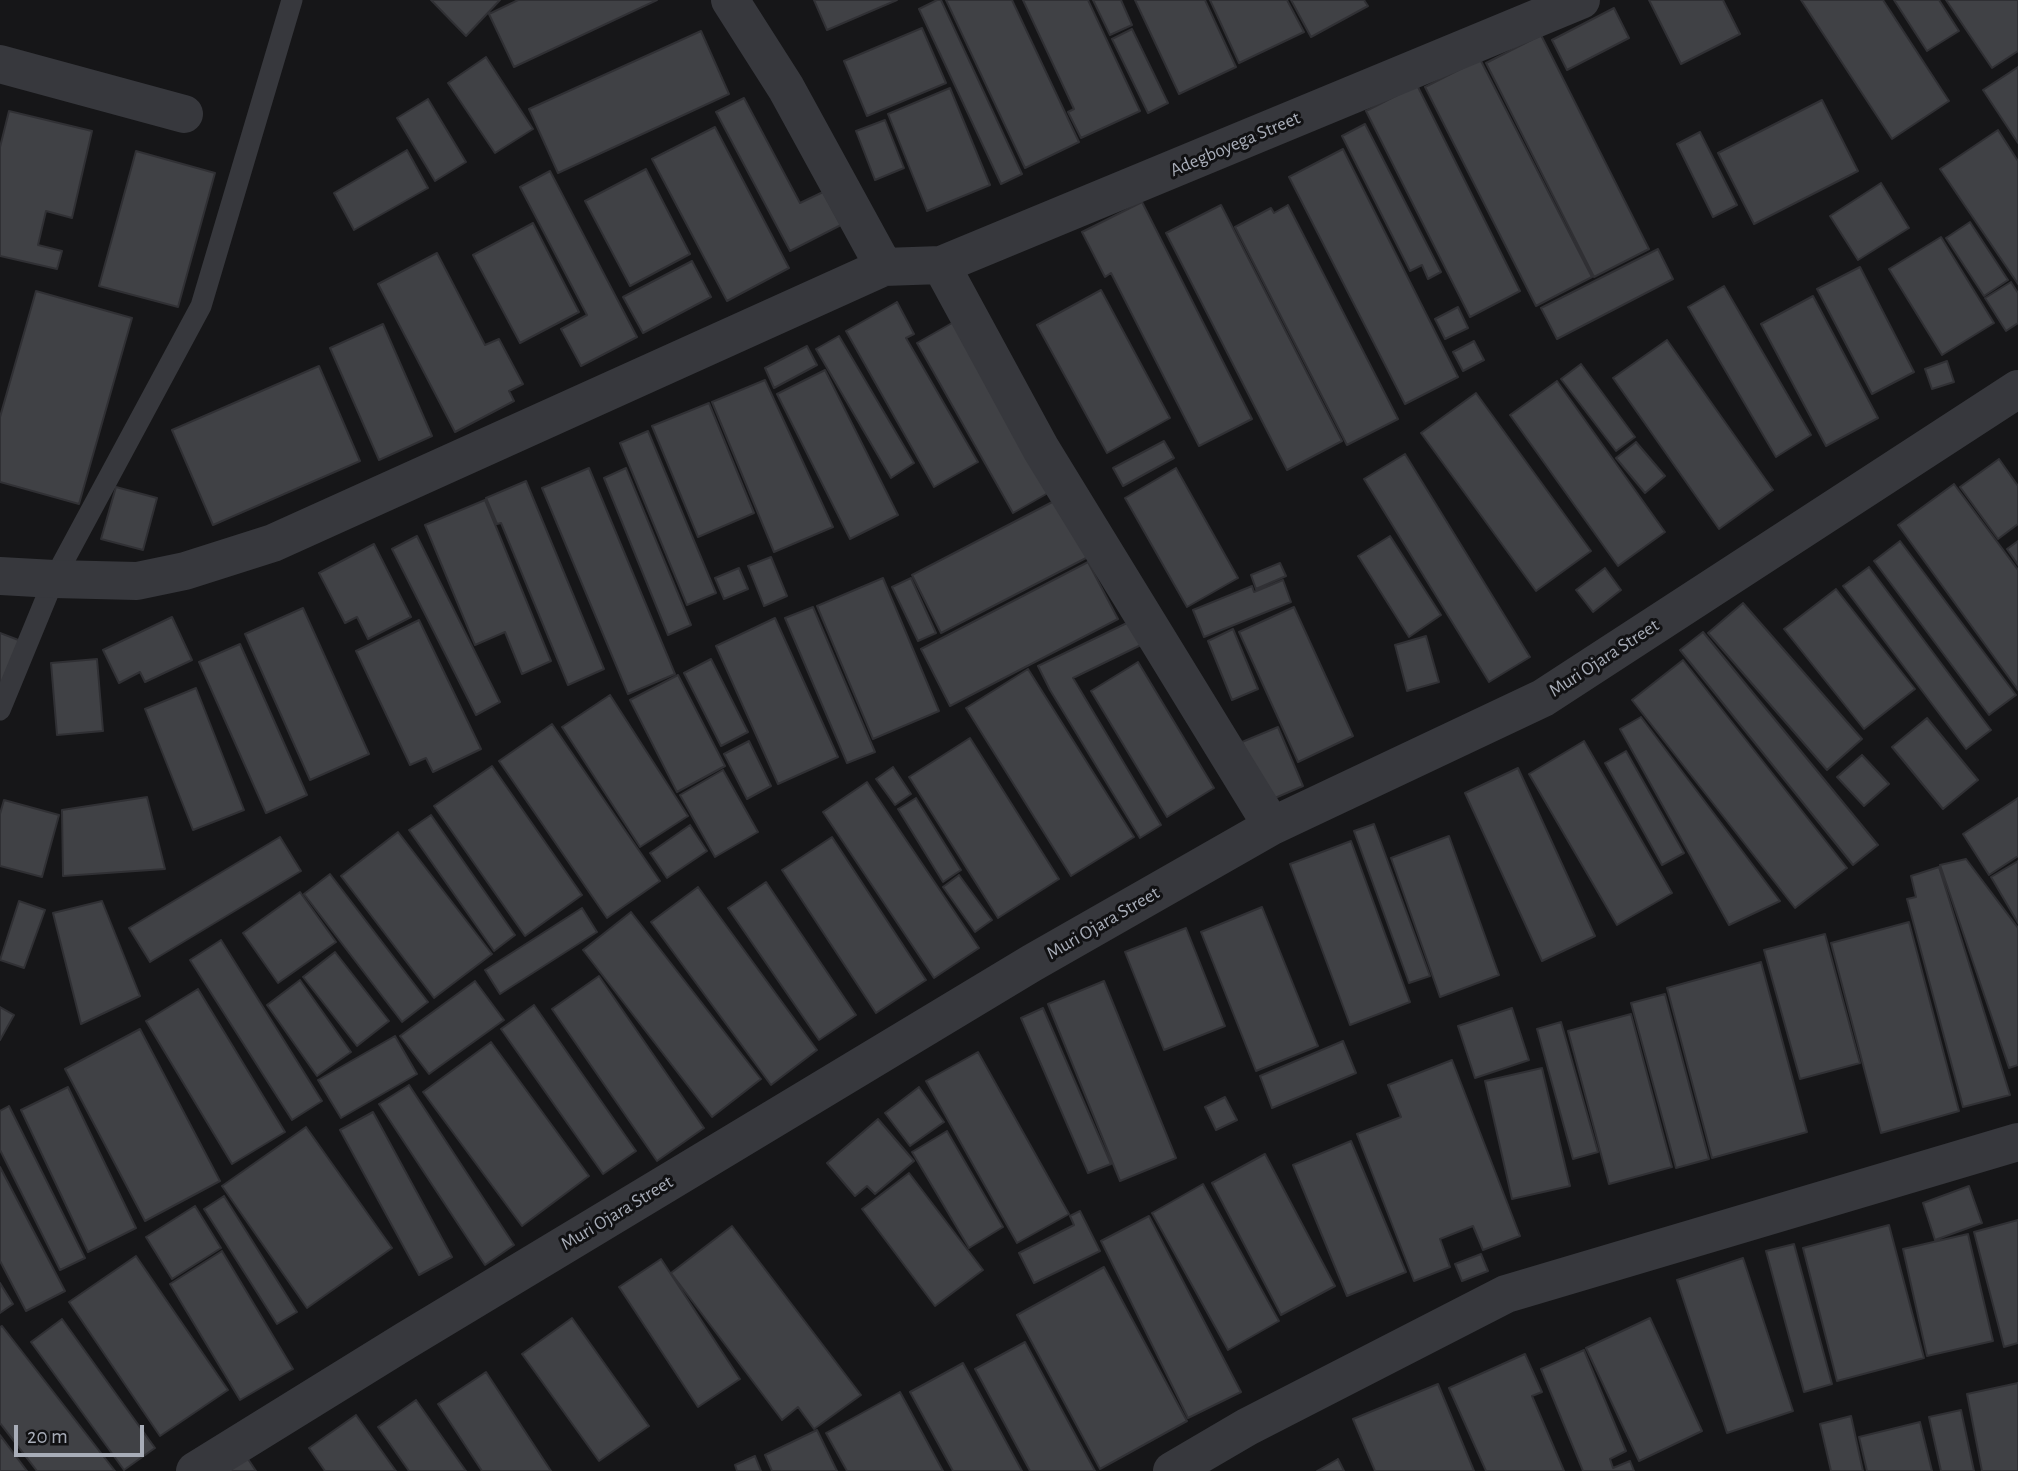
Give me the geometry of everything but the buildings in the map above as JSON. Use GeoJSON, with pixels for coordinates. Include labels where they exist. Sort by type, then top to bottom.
{"type":"FeatureCollection","features":[{"type":"Feature","properties":{"kind":"street"},"geometry":{"type":"LineString","coordinates":[[0,576],[137,581],[185,571],[274,543],[884,267],[786,88],[730,0]]}},
{"type":"Feature","properties":{"kind":"street","name":"Adegboyega Street"},"geometry":{"type":"LineString","coordinates":[[884,267],[941,265],[1581,0]]}},
{"type":"Feature","properties":{"kind":"street"},"geometry":{"type":"LineString","coordinates":[[0,64],[184,114]]}},
{"type":"Feature","properties":{"kind":"street"},"geometry":{"type":"LineString","coordinates":[[941,265],[1041,449],[1272,826]]}},
{"type":"Feature","properties":{"kind":"street","name":"Muri Ojara Street"},"geometry":{"type":"LineString","coordinates":[[195,1471],[1008,977],[1272,826],[1543,698],[2018,389]]}},
{"type":"Feature","properties":{"kind":"street"},"geometry":{"type":"LineString","coordinates":[[1172,1471],[1247,1426],[1506,1294],[2018,1142]]}},
{"type":"Feature","properties":{"kind":"lane"},"geometry":{"type":"LineString","coordinates":[[0,710],[54,579],[201,306],[292,0]]}}]}
